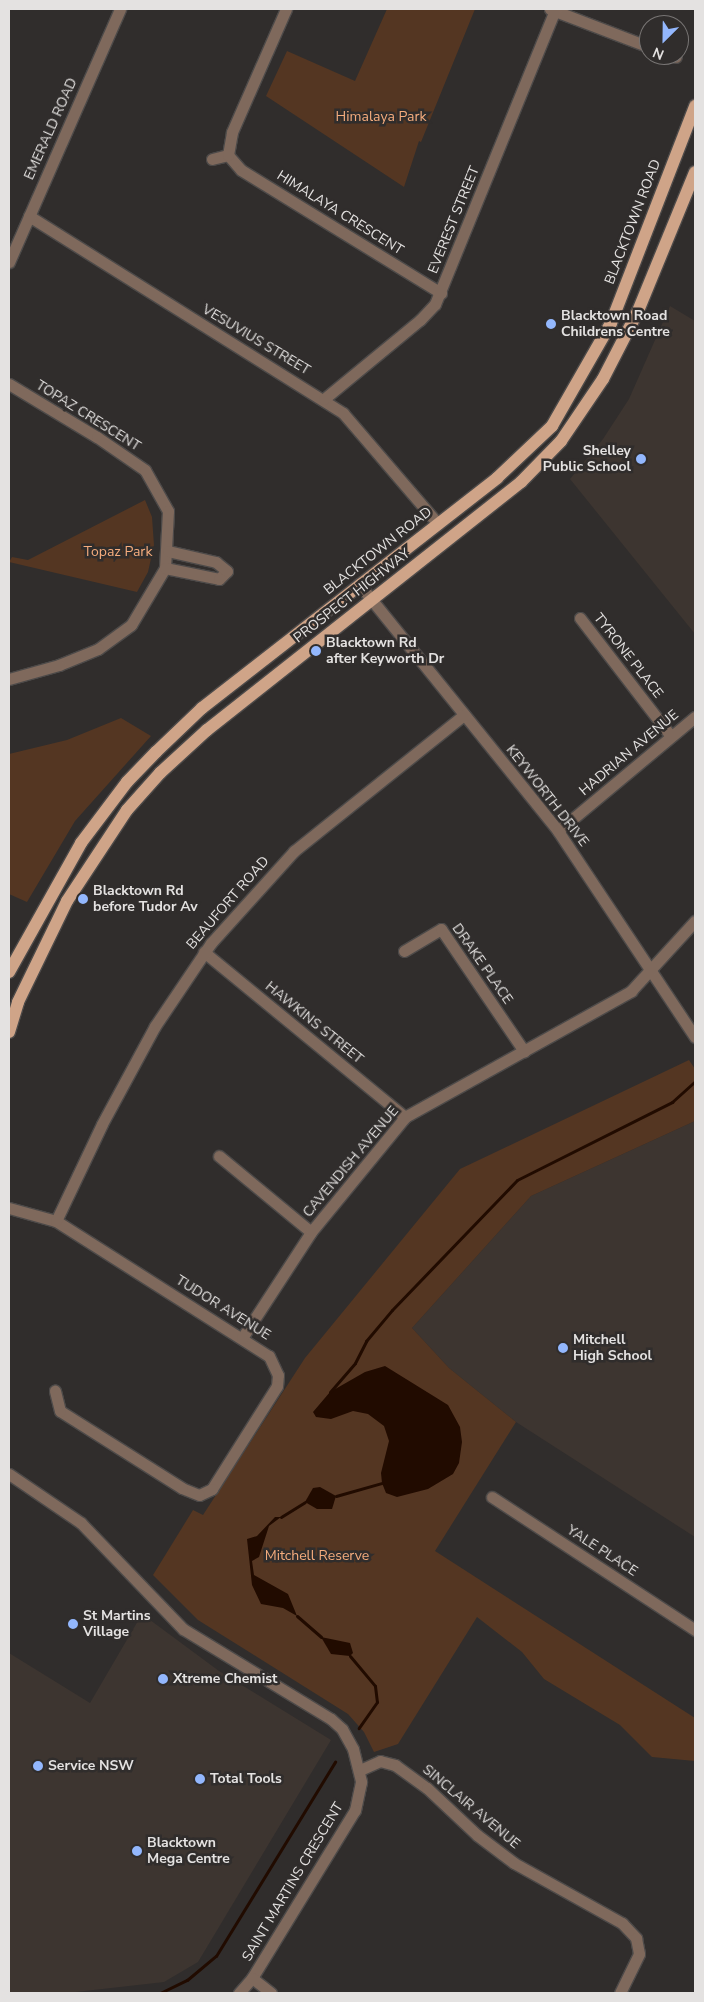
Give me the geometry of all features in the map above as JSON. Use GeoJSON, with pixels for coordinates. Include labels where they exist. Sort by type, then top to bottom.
{"type":"FeatureCollection","features":[{"type":"Feature","properties":{"kind":"main road","name":"BLACKTOWN ROAD"},"geometry":{"type":"LineString","coordinates":[[9,972],[61,874],[127,782],[202,708],[527,452],[564,409],[610,322],[695,106]]}},
{"type":"Feature","properties":{"kind":"main road","name":"PROSPECT HIGHWAY"},"geometry":{"type":"LineString","coordinates":[[9,1032],[18,1002],[68,901],[127,810],[160,773],[207,730],[521,482],[561,441],[602,379],[638,311],[695,172]]}},
{"type":"Feature","properties":{"kind":"street","name":"EMERALD ROAD"},"geometry":{"type":"LineString","coordinates":[[9,262],[120,9]]}},
{"type":"Feature","properties":{"kind":"street"},"geometry":{"type":"LineString","coordinates":[[212,159],[228,155],[232,132],[286,9]]}},
{"type":"Feature","properties":{"kind":"street"},"geometry":{"type":"LineString","coordinates":[[552,10],[639,43]]}},
{"type":"Feature","properties":{"kind":"street","name":"EVEREST STREET"},"geometry":{"type":"LineString","coordinates":[[324,399],[420,320],[441,292],[552,10]]}},
{"type":"Feature","properties":{"kind":"street","name":"HIMALAYA CRESCENT"},"geometry":{"type":"LineString","coordinates":[[228,155],[241,170],[441,292]]}},
{"type":"Feature","properties":{"kind":"street","name":"VESUVIUS STREET"},"geometry":{"type":"LineString","coordinates":[[28,216],[324,399],[358,428],[438,524]]}},
{"type":"Feature","properties":{"kind":"street","name":"TOPAZ CRESCENT"},"geometry":{"type":"LineString","coordinates":[[9,384],[97,437],[145,470],[168,511],[168,551],[165,568],[131,626],[98,648],[67,662],[9,679]]}},
{"type":"Feature","properties":{"kind":"street"},"geometry":{"type":"LineString","coordinates":[[165,568],[219,580],[227,571],[216,562],[168,551]]}},
{"type":"Feature","properties":{"kind":"street","name":"KEYWORTH DRIVE"},"geometry":{"type":"LineString","coordinates":[[359,584],[558,831],[695,1038]]}},
{"type":"Feature","properties":{"kind":"street","name":"TYRONE PLACE"},"geometry":{"type":"LineString","coordinates":[[580,618],[671,736]]}},
{"type":"Feature","properties":{"kind":"street","name":"BEAUFORT ROAD"},"geometry":{"type":"LineString","coordinates":[[56,1221],[102,1124],[155,1026],[204,952],[294,851],[464,715]]}},
{"type":"Feature","properties":{"kind":"street","name":"HADRIAN AVENUE"},"geometry":{"type":"LineString","coordinates":[[558,831],[695,717]]}},
{"type":"Feature","properties":{"kind":"street","name":"CAVENDISH AVENUE"},"geometry":{"type":"LineString","coordinates":[[242,1338],[311,1232],[405,1117],[631,991],[695,921]]}},
{"type":"Feature","properties":{"kind":"street","name":"DRAKE PLACE"},"geometry":{"type":"LineString","coordinates":[[404,951],[441,928],[524,1051]]}},
{"type":"Feature","properties":{"kind":"street","name":"HAWKINS STREET"},"geometry":{"type":"LineString","coordinates":[[204,952],[405,1117]]}},
{"type":"Feature","properties":{"kind":"street"},"geometry":{"type":"LineString","coordinates":[[218,1156],[311,1232]]}},
{"type":"Feature","properties":{"kind":"street","name":"TUDOR AVENUE"},"geometry":{"type":"LineString","coordinates":[[9,1208],[56,1221],[269,1356],[278,1375],[278,1386],[212,1489],[199,1495],[182,1488],[60,1410],[55,1390]]}},
{"type":"Feature","properties":{"kind":"street","name":"SAINT MARTINS CRESCENT"},"geometry":{"type":"LineString","coordinates":[[9,1474],[81,1523],[182,1629],[331,1719],[347,1737],[360,1770],[360,1792],[347,1826],[252,1978],[239,1993]]}},
{"type":"Feature","properties":{"kind":"street","name":"YALE PLACE"},"geometry":{"type":"LineString","coordinates":[[492,1497],[695,1630]]}},
{"type":"Feature","properties":{"kind":"street","name":"SINCLAIR AVENUE"},"geometry":{"type":"LineString","coordinates":[[360,1770],[380,1761],[395,1765],[427,1788],[477,1836],[514,1863],[622,1924],[636,1938],[639,1954],[620,1993]]}},
{"type":"Feature","properties":{"kind":"street"},"geometry":{"type":"LineString","coordinates":[[252,1978],[271,1993]]}},
{"type":"Feature","properties":{"kind":"shaded area","name":"Shelley Public School"},"geometry":{"type":"Polygon","coordinates":[[[670,306],[695,321],[695,634],[570,479],[603,439],[629,399],[670,306]]]}},
{"type":"Feature","properties":{"kind":"shaded area","name":"Mitchell High School"},"geometry":{"type":"Polygon","coordinates":[[[695,1121],[695,1537],[516,1422],[449,1368],[412,1328],[531,1196],[695,1121]]]}},
{"type":"Feature","properties":{"kind":"shaded area"},"geometry":{"type":"Polygon","coordinates":[[[385,1366],[448,1405],[460,1427],[462,1442],[459,1463],[453,1474],[428,1489],[397,1497],[386,1493],[382,1483],[381,1473],[389,1441],[384,1426],[368,1414],[353,1411],[331,1419],[316,1417],[313,1412],[330,1392],[365,1372],[385,1366]]]}},
{"type":"Feature","properties":{"kind":"shaded area"},"geometry":{"type":"Polygon","coordinates":[[[320,1487],[336,1496],[332,1509],[317,1509],[305,1502],[313,1488],[320,1487]]]}},
{"type":"Feature","properties":{"kind":"shaded area"},"geometry":{"type":"Polygon","coordinates":[[[275,1517],[281,1517],[269,1526],[259,1557],[252,1561],[254,1575],[288,1594],[297,1616],[283,1608],[261,1604],[252,1585],[247,1539],[257,1536],[275,1517]]]}},
{"type":"Feature","properties":{"kind":"shaded area","name":"Blacktown Mega Centre"},"geometry":{"type":"Polygon","coordinates":[[[142,1614],[219,1671],[331,1740],[198,1962],[164,1982],[67,1993],[9,1992],[9,1653],[90,1703],[142,1614]]]}},
{"type":"Feature","properties":{"kind":"shaded area"},"geometry":{"type":"Polygon","coordinates":[[[321,1637],[350,1643],[353,1653],[350,1656],[331,1654],[321,1637]]]}},
{"type":"Feature","properties":{"kind":"green space","name":"Himalaya Park"},"geometry":{"type":"Polygon","coordinates":[[[387,9],[475,9],[421,142],[419,141],[404,187],[266,96],[287,51],[355,81],[387,9]]]}},
{"type":"Feature","properties":{"kind":"green space","name":"Topaz Park"},"geometry":{"type":"Polygon","coordinates":[[[145,500],[152,517],[154,545],[148,572],[137,592],[9,562],[12,557],[28,560],[145,500]]]}},
{"type":"Feature","properties":{"kind":"green space"},"geometry":{"type":"Polygon","coordinates":[[[121,718],[151,736],[75,821],[27,902],[9,894],[9,754],[67,740],[121,718]]]}},
{"type":"Feature","properties":{"kind":"green space","name":"Mitchell Reserve"},"geometry":{"type":"Polygon","coordinates":[[[689,1060],[695,1069],[695,1121],[531,1196],[412,1328],[449,1368],[516,1422],[435,1551],[695,1718],[695,1761],[652,1757],[620,1725],[544,1679],[522,1652],[477,1617],[398,1744],[374,1752],[364,1732],[348,1714],[198,1620],[153,1575],[193,1510],[203,1515],[305,1358],[460,1169],[689,1060]]]}},
{"type":"Feature","properties":{"kind":"waterway"},"geometry":{"type":"LineString","coordinates":[[330,1392],[355,1363],[366,1341],[392,1310],[517,1180],[672,1102],[695,1081]]}},
{"type":"Feature","properties":{"kind":"waterway"},"geometry":{"type":"LineString","coordinates":[[336,1496],[382,1483]]}},
{"type":"Feature","properties":{"kind":"waterway"},"geometry":{"type":"LineString","coordinates":[[281,1517],[305,1502]]}},
{"type":"Feature","properties":{"kind":"waterway"},"geometry":{"type":"LineString","coordinates":[[297,1616],[321,1637]]}},
{"type":"Feature","properties":{"kind":"waterway"},"geometry":{"type":"LineString","coordinates":[[350,1656],[375,1686],[377,1702],[359,1728]]}},
{"type":"Feature","properties":{"kind":"waterway"},"geometry":{"type":"LineString","coordinates":[[160,1993],[187,1980],[216,1956],[335,1762]]}},
{"type":"Feature","properties":{"kind":"place","name":"Blacktown Road Childrens Centre"},"geometry":{"type":"Point","coordinates":[551,324]}},
{"type":"Feature","properties":{"kind":"place","name":"Shelley Public School"},"geometry":{"type":"Point","coordinates":[641,459]}},
{"type":"Feature","properties":{"kind":"place","name":"Blacktown Rd after Keyworth Dr"},"geometry":{"type":"Point","coordinates":[316,651]}},
{"type":"Feature","properties":{"kind":"place","name":"Blacktown Rd before Tudor Av"},"geometry":{"type":"Point","coordinates":[83,899]}},
{"type":"Feature","properties":{"kind":"place","name":"Mitchell High School"},"geometry":{"type":"Point","coordinates":[563,1348]}},
{"type":"Feature","properties":{"kind":"place","name":"St Martins Village"},"geometry":{"type":"Point","coordinates":[73,1624]}},
{"type":"Feature","properties":{"kind":"place","name":"Xtreme Chemist"},"geometry":{"type":"Point","coordinates":[163,1679]}},
{"type":"Feature","properties":{"kind":"place","name":"Service NSW"},"geometry":{"type":"Point","coordinates":[38,1766]}},
{"type":"Feature","properties":{"kind":"place","name":"Total Tools"},"geometry":{"type":"Point","coordinates":[200,1779]}},
{"type":"Feature","properties":{"kind":"place","name":"Blacktown Mega Centre"},"geometry":{"type":"Point","coordinates":[137,1851]}}]}
